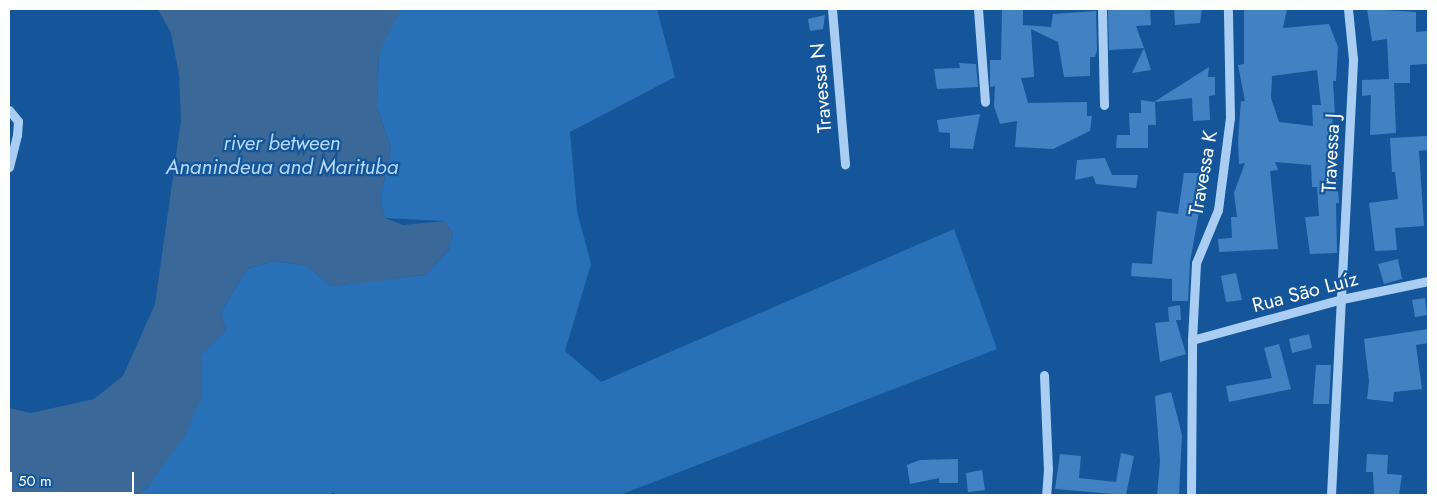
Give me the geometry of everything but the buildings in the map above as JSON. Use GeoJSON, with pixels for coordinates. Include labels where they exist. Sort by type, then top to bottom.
{"type":"FeatureCollection","features":[{"type":"Feature","properties":{"kind":"street","name":"Travessa N"},"geometry":{"type":"LineString","coordinates":[[832,9],[845,164]]}},
{"type":"Feature","properties":{"kind":"street"},"geometry":{"type":"LineString","coordinates":[[978,9],[985,102]]}},
{"type":"Feature","properties":{"kind":"street"},"geometry":{"type":"LineString","coordinates":[[1102,9],[1104,105]]}},
{"type":"Feature","properties":{"kind":"street","name":"Travessa K"},"geometry":{"type":"LineString","coordinates":[[1192,495],[1192,340],[1196,263],[1218,210],[1230,118],[1228,9]]}},
{"type":"Feature","properties":{"kind":"street","name":"Travessa J"},"geometry":{"type":"LineString","coordinates":[[1331,495],[1353,59],[1348,9]]}},
{"type":"Feature","properties":{"kind":"street"},"geometry":{"type":"LineString","coordinates":[[9,110],[18,121],[18,135],[9,167]]}},
{"type":"Feature","properties":{"kind":"street","name":"Rua São Luíz"},"geometry":{"type":"LineString","coordinates":[[1192,340],[1342,298],[1428,281]]}},
{"type":"Feature","properties":{"kind":"street"},"geometry":{"type":"LineString","coordinates":[[1044,375],[1048,469],[1046,495]]}},
{"type":"Feature","properties":{"kind":"shaded area"},"geometry":{"type":"Polygon","coordinates":[[[252,9],[657,9],[675,77],[570,132],[577,211],[591,264],[565,351],[601,382],[954,229],[997,349],[620,495],[337,495],[332,492],[330,495],[136,495],[149,486],[202,396],[202,354],[226,330],[221,312],[247,269],[274,261],[307,266],[331,286],[425,275],[448,251],[453,234],[445,221],[385,218],[380,200],[391,148],[377,107],[379,53],[252,9]]]}},
{"type":"Feature","properties":{"kind":"water","name":"river between Ananindeua and Marituba"},"geometry":{"type":"Polygon","coordinates":[[[158,9],[401,9],[379,53],[377,107],[391,148],[380,200],[385,218],[403,225],[445,221],[453,234],[448,251],[425,275],[331,286],[307,266],[274,261],[247,269],[221,312],[226,330],[202,354],[202,396],[186,434],[149,486],[136,495],[9,495],[9,408],[31,413],[94,399],[123,376],[155,304],[181,120],[179,75],[171,33],[158,9]]]}}]}
